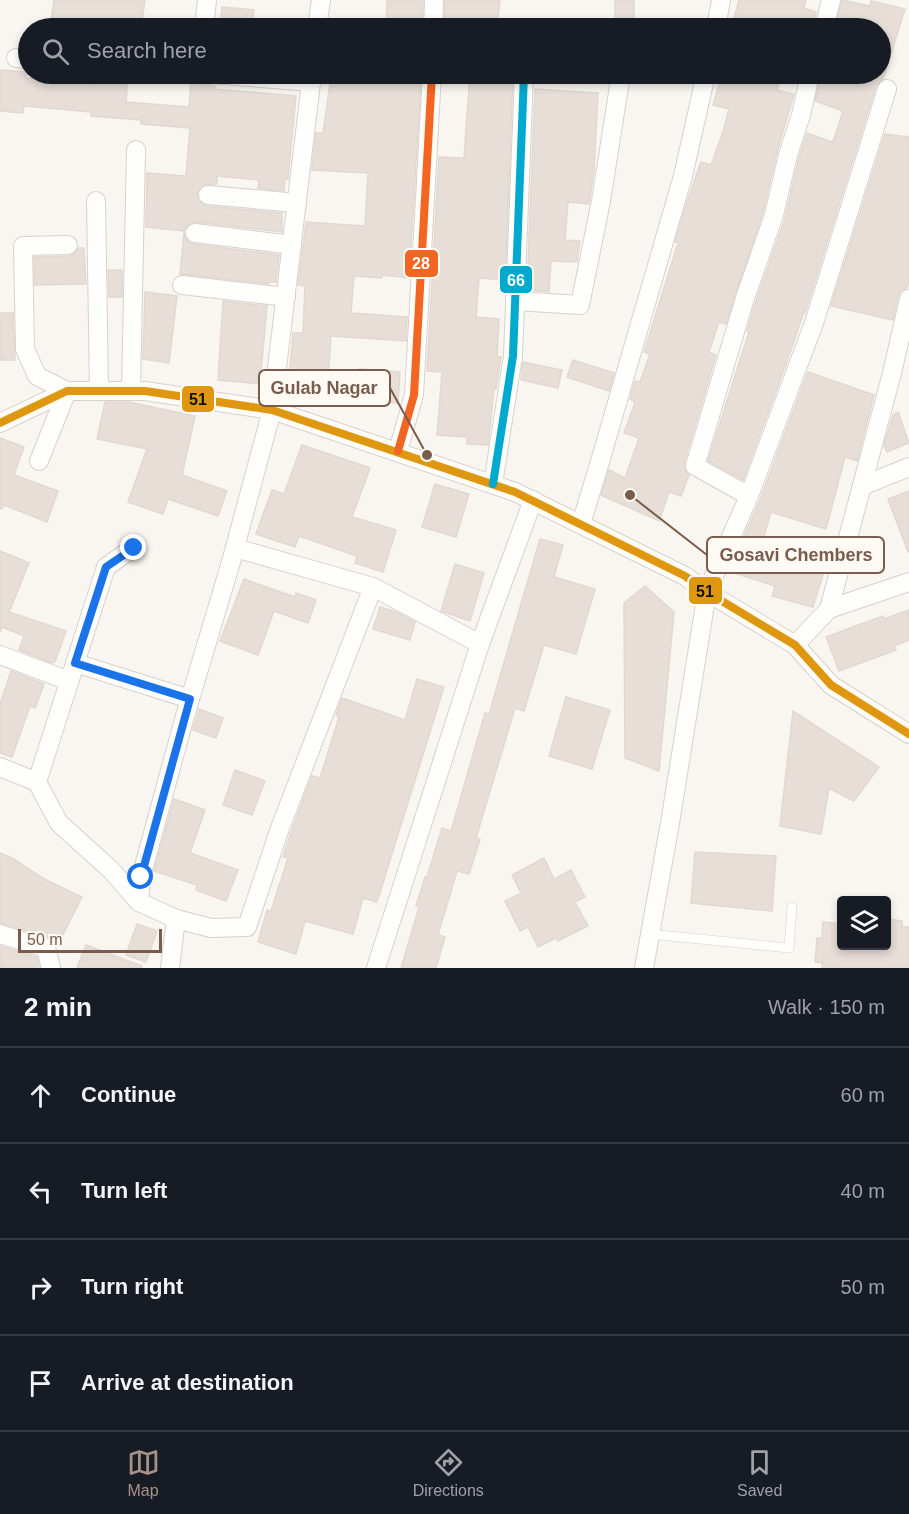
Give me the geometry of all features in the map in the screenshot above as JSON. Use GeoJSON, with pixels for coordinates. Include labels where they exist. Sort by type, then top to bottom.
{"type":"FeatureCollection","features":[{"type":"Feature","properties":{"kind":"street"},"geometry":{"type":"LineString","coordinates":[[205,18],[207,0]]}},
{"type":"Feature","properties":{"kind":"street"},"geometry":{"type":"LineString","coordinates":[[319,18],[321,0]]}},
{"type":"Feature","properties":{"kind":"street"},"geometry":{"type":"LineString","coordinates":[[433,18],[434,0]]}},
{"type":"Feature","properties":{"kind":"street"},"geometry":{"type":"LineString","coordinates":[[718,18],[722,0]]}},
{"type":"Feature","properties":{"kind":"street"},"geometry":{"type":"LineString","coordinates":[[826,18],[831,0]]}},
{"type":"Feature","properties":{"kind":"street"},"geometry":{"type":"LineString","coordinates":[[139,902],[141,877],[272,410],[310,84]]}},
{"type":"Feature","properties":{"kind":"street"},"geometry":{"type":"LineString","coordinates":[[398,451],[414,395],[431,84]]}},
{"type":"Feature","properties":{"kind":"street"},"geometry":{"type":"LineString","coordinates":[[493,484],[513,356],[524,84]]}},
{"type":"Feature","properties":{"kind":"street"},"geometry":{"type":"LineString","coordinates":[[515,301],[580,305],[601,201],[619,84]]}},
{"type":"Feature","properties":{"kind":"street"},"geometry":{"type":"LineString","coordinates":[[581,524],[683,176],[704,84]]}},
{"type":"Feature","properties":{"kind":"street"},"geometry":{"type":"LineString","coordinates":[[749,496],[695,466],[774,215],[788,155],[801,115],[804,84]]}},
{"type":"Feature","properties":{"kind":"street"},"geometry":{"type":"LineString","coordinates":[[644,968],[707,592],[749,496],[814,323],[886,89]]}},
{"type":"Feature","properties":{"kind":"street"},"geometry":{"type":"LineString","coordinates":[[131,391],[136,150]]}},
{"type":"Feature","properties":{"kind":"street"},"geometry":{"type":"LineString","coordinates":[[208,195],[297,203]]}},
{"type":"Feature","properties":{"kind":"street"},"geometry":{"type":"LineString","coordinates":[[96,201],[99,391]]}},
{"type":"Feature","properties":{"kind":"street"},"geometry":{"type":"LineString","coordinates":[[195,233],[292,245]]}},
{"type":"Feature","properties":{"kind":"street"},"geometry":{"type":"LineString","coordinates":[[67,391],[37,375],[25,349],[23,246],[68,245]]}},
{"type":"Feature","properties":{"kind":"street"},"geometry":{"type":"LineString","coordinates":[[182,285],[286,297]]}},
{"type":"Feature","properties":{"kind":"street"},"geometry":{"type":"LineString","coordinates":[[829,609],[892,373],[909,299]]}},
{"type":"Feature","properties":{"kind":"street"},"geometry":{"type":"LineString","coordinates":[[39,461],[67,391]]}},
{"type":"Feature","properties":{"kind":"street"},"geometry":{"type":"LineString","coordinates":[[0,423],[67,391],[145,391],[272,410],[398,451],[533,500],[685,576],[707,592],[795,645],[831,685],[909,734]]}},
{"type":"Feature","properties":{"kind":"street"},"geometry":{"type":"LineString","coordinates":[[862,486],[909,467]]}},
{"type":"Feature","properties":{"kind":"street"},"geometry":{"type":"LineString","coordinates":[[376,968],[480,644],[533,500]]}},
{"type":"Feature","properties":{"kind":"street"},"geometry":{"type":"LineString","coordinates":[[37,782],[106,567],[134,548]]}},
{"type":"Feature","properties":{"kind":"street"},"geometry":{"type":"LineString","coordinates":[[235,548],[374,587],[480,644]]}},
{"type":"Feature","properties":{"kind":"street"},"geometry":{"type":"LineString","coordinates":[[795,645],[829,609],[909,582]]}},
{"type":"Feature","properties":{"kind":"street"},"geometry":{"type":"LineString","coordinates":[[0,767],[37,782],[59,823],[111,870],[139,902],[176,919],[210,928],[247,927],[280,828],[374,587]]}},
{"type":"Feature","properties":{"kind":"street"},"geometry":{"type":"LineString","coordinates":[[0,656],[69,681]]}},
{"type":"Feature","properties":{"kind":"street"},"geometry":{"type":"LineString","coordinates":[[75,663],[190,699]]}},
{"type":"Feature","properties":{"kind":"street"},"geometry":{"type":"LineString","coordinates":[[170,968],[176,919]]}},
{"type":"Feature","properties":{"kind":"street"},"geometry":{"type":"LineString","coordinates":[[0,934],[46,948],[51,968]]}},
{"type":"Feature","properties":{"kind":"lane"},"geometry":{"type":"LineString","coordinates":[[650,934],[789,948],[792,907]]}},
{"type":"Feature","properties":{"kind":"building"},"geometry":{"type":"Polygon","coordinates":[[[54,0],[145,0],[142,18],[51,18],[54,0]]]}},
{"type":"Feature","properties":{"kind":"building"},"geometry":{"type":"Polygon","coordinates":[[[387,0],[423,0],[422,18],[386,18],[387,0]]]}},
{"type":"Feature","properties":{"kind":"building"},"geometry":{"type":"Polygon","coordinates":[[[445,0],[500,0],[498,18],[444,18],[445,0]]]}},
{"type":"Feature","properties":{"kind":"building"},"geometry":{"type":"Polygon","coordinates":[[[615,0],[634,0],[634,18],[615,18],[615,0]]]}},
{"type":"Feature","properties":{"kind":"building"},"geometry":{"type":"Polygon","coordinates":[[[739,0],[806,0],[804,8],[816,12],[815,18],[734,18],[739,0]]]}},
{"type":"Feature","properties":{"kind":"building"},"geometry":{"type":"Polygon","coordinates":[[[842,0],[870,6],[871,1],[905,9],[891,54],[891,18],[838,18],[842,0]]]}},
{"type":"Feature","properties":{"kind":"building"},"geometry":{"type":"Polygon","coordinates":[[[222,7],[254,10],[253,18],[221,18],[222,7]]]}},
{"type":"Feature","properties":{"kind":"building"},"geometry":{"type":"Polygon","coordinates":[[[0,70],[18,71],[18,84],[127,84],[126,102],[189,107],[191,84],[206,84],[215,86],[215,89],[296,96],[288,179],[285,179],[284,191],[258,188],[259,180],[217,176],[217,184],[204,185],[197,193],[198,200],[207,206],[282,213],[282,232],[196,222],[190,223],[184,231],[146,227],[147,173],[186,176],[190,128],[141,124],[141,120],[91,116],[91,112],[24,106],[23,113],[0,111],[0,70]]]}},
{"type":"Feature","properties":{"kind":"building"},"geometry":{"type":"Polygon","coordinates":[[[330,84],[421,84],[409,278],[382,275],[382,278],[354,276],[351,313],[407,317],[406,341],[331,336],[327,396],[288,393],[293,333],[303,333],[305,286],[298,285],[306,222],[365,226],[368,173],[312,170],[316,133],[323,133],[330,84]]]}},
{"type":"Feature","properties":{"kind":"building"},"geometry":{"type":"Polygon","coordinates":[[[469,84],[513,84],[505,280],[479,278],[476,317],[499,319],[497,357],[501,357],[496,389],[494,389],[488,445],[467,444],[467,437],[437,435],[442,372],[427,371],[439,157],[464,158],[469,84]]]}},
{"type":"Feature","properties":{"kind":"building"},"geometry":{"type":"Polygon","coordinates":[[[719,84],[778,84],[777,90],[794,94],[763,212],[726,324],[719,322],[709,352],[716,355],[684,463],[684,468],[689,475],[681,496],[669,492],[659,521],[601,495],[609,470],[625,478],[639,438],[624,433],[635,402],[630,399],[635,381],[640,382],[650,354],[644,352],[678,243],[675,242],[690,193],[701,162],[711,165],[724,129],[729,109],[713,105],[719,84]]]}},
{"type":"Feature","properties":{"kind":"building"},"geometry":{"type":"Polygon","coordinates":[[[819,84],[878,84],[805,313],[743,480],[708,461],[749,332],[747,331],[756,301],[785,219],[807,133],[832,142],[843,111],[815,101],[819,84]]]}},
{"type":"Feature","properties":{"kind":"building"},"geometry":{"type":"Polygon","coordinates":[[[535,89],[598,93],[594,171],[589,204],[568,202],[565,240],[580,241],[577,262],[551,261],[549,292],[527,290],[535,89]]]}},
{"type":"Feature","properties":{"kind":"building"},"geometry":{"type":"Polygon","coordinates":[[[885,134],[909,137],[909,281],[907,288],[898,296],[893,320],[831,306],[885,134]]]}},
{"type":"Feature","properties":{"kind":"building"},"geometry":{"type":"Polygon","coordinates":[[[184,233],[188,242],[194,244],[279,255],[276,282],[269,282],[269,284],[180,274],[184,233]]]}},
{"type":"Feature","properties":{"kind":"building"},"geometry":{"type":"Polygon","coordinates":[[[79,248],[84,248],[86,284],[35,285],[34,257],[69,256],[79,248]]]}},
{"type":"Feature","properties":{"kind":"building"},"geometry":{"type":"Polygon","coordinates":[[[108,270],[122,270],[122,297],[109,297],[108,270]]]}},
{"type":"Feature","properties":{"kind":"building"},"geometry":{"type":"Polygon","coordinates":[[[145,292],[177,296],[169,363],[143,359],[145,292]]]}},
{"type":"Feature","properties":{"kind":"building"},"geometry":{"type":"Polygon","coordinates":[[[223,301],[267,306],[260,384],[218,380],[223,301]]]}},
{"type":"Feature","properties":{"kind":"building"},"geometry":{"type":"Polygon","coordinates":[[[0,313],[13,313],[15,360],[0,360],[0,313]]]}},
{"type":"Feature","properties":{"kind":"building"},"geometry":{"type":"Polygon","coordinates":[[[573,360],[614,373],[609,391],[567,377],[573,360]]]}},
{"type":"Feature","properties":{"kind":"building"},"geometry":{"type":"Polygon","coordinates":[[[523,362],[562,370],[558,388],[521,380],[523,362]]]}},
{"type":"Feature","properties":{"kind":"building"},"geometry":{"type":"Polygon","coordinates":[[[359,369],[400,372],[398,403],[357,401],[359,369]]]}},
{"type":"Feature","properties":{"kind":"building"},"geometry":{"type":"Polygon","coordinates":[[[808,372],[874,395],[857,461],[845,457],[826,529],[771,512],[763,540],[828,559],[813,607],[772,596],[775,586],[731,572],[808,372]]]}},
{"type":"Feature","properties":{"kind":"building"},"geometry":{"type":"Polygon","coordinates":[[[105,402],[129,402],[195,416],[182,475],[227,491],[218,516],[168,499],[163,514],[128,502],[147,449],[97,439],[105,402]]]}},
{"type":"Feature","properties":{"kind":"building"},"geometry":{"type":"Polygon","coordinates":[[[898,412],[909,443],[887,452],[884,445],[893,415],[898,412]]]}},
{"type":"Feature","properties":{"kind":"building"},"geometry":{"type":"Polygon","coordinates":[[[0,438],[24,447],[14,475],[58,491],[47,522],[4,505],[0,509],[0,438]]]}},
{"type":"Feature","properties":{"kind":"building"},"geometry":{"type":"Polygon","coordinates":[[[302,445],[370,468],[352,517],[396,530],[383,572],[355,563],[357,556],[299,536],[295,547],[256,534],[272,490],[284,494],[302,445]]]}},
{"type":"Feature","properties":{"kind":"building"},"geometry":{"type":"Polygon","coordinates":[[[435,484],[469,494],[456,537],[422,527],[435,484]]]}},
{"type":"Feature","properties":{"kind":"building"},"geometry":{"type":"Polygon","coordinates":[[[909,491],[909,551],[908,552],[888,499],[909,491]]]}},
{"type":"Feature","properties":{"kind":"building"},"geometry":{"type":"Polygon","coordinates":[[[540,539],[563,545],[554,577],[595,589],[576,654],[544,645],[524,711],[515,708],[476,838],[480,839],[469,874],[457,871],[438,935],[445,937],[436,968],[401,968],[419,907],[416,906],[425,877],[427,877],[442,828],[451,831],[485,713],[489,714],[540,539]]]}},
{"type":"Feature","properties":{"kind":"building"},"geometry":{"type":"Polygon","coordinates":[[[0,551],[29,563],[9,612],[66,631],[55,662],[52,663],[19,650],[24,636],[2,627],[0,632],[0,551]]]}},
{"type":"Feature","properties":{"kind":"building"},"geometry":{"type":"Polygon","coordinates":[[[455,564],[484,573],[470,621],[441,611],[455,564]]]}},
{"type":"Feature","properties":{"kind":"building"},"geometry":{"type":"Polygon","coordinates":[[[244,579],[295,597],[296,593],[316,600],[308,623],[274,611],[258,655],[220,641],[244,579]]]}},
{"type":"Feature","properties":{"kind":"building"},"geometry":{"type":"Polygon","coordinates":[[[645,586],[674,612],[659,771],[625,758],[624,603],[645,586]]]}},
{"type":"Feature","properties":{"kind":"building"},"geometry":{"type":"Polygon","coordinates":[[[380,607],[415,622],[410,640],[373,629],[380,607]]]}},
{"type":"Feature","properties":{"kind":"building"},"geometry":{"type":"Polygon","coordinates":[[[909,610],[909,640],[894,646],[896,650],[839,671],[826,637],[883,616],[884,619],[909,610]]]}},
{"type":"Feature","properties":{"kind":"building"},"geometry":{"type":"Polygon","coordinates":[[[11,671],[44,684],[35,708],[30,706],[12,757],[0,753],[0,704],[11,671]]]}},
{"type":"Feature","properties":{"kind":"building"},"geometry":{"type":"Polygon","coordinates":[[[417,679],[444,687],[377,902],[363,898],[353,934],[305,921],[296,954],[258,942],[267,910],[271,911],[288,858],[283,857],[312,776],[320,778],[339,717],[336,715],[342,698],[405,720],[417,679]]]}},
{"type":"Feature","properties":{"kind":"building"},"geometry":{"type":"Polygon","coordinates":[[[566,697],[610,710],[592,769],[549,756],[566,697]]]}},
{"type":"Feature","properties":{"kind":"building"},"geometry":{"type":"Polygon","coordinates":[[[199,709],[223,718],[216,738],[193,730],[199,709]]]}},
{"type":"Feature","properties":{"kind":"building"},"geometry":{"type":"Polygon","coordinates":[[[793,711],[879,767],[854,801],[829,788],[821,834],[780,826],[793,711]]]}},
{"type":"Feature","properties":{"kind":"building"},"geometry":{"type":"Polygon","coordinates":[[[235,770],[265,781],[252,815],[223,805],[235,770]]]}},
{"type":"Feature","properties":{"kind":"building"},"geometry":{"type":"Polygon","coordinates":[[[174,799],[205,810],[190,853],[238,870],[226,901],[196,890],[197,885],[154,871],[174,799]]]}},
{"type":"Feature","properties":{"kind":"building"},"geometry":{"type":"Polygon","coordinates":[[[695,852],[776,856],[772,911],[691,903],[695,852]]]}},
{"type":"Feature","properties":{"kind":"building"},"geometry":{"type":"Polygon","coordinates":[[[0,853],[12,858],[44,879],[82,897],[57,946],[49,937],[0,923],[0,853]]]}},
{"type":"Feature","properties":{"kind":"building"},"geometry":{"type":"Polygon","coordinates":[[[544,858],[554,879],[571,870],[585,897],[575,902],[588,926],[558,941],[556,938],[538,947],[528,927],[520,931],[505,901],[521,893],[512,875],[544,858]]]}},
{"type":"Feature","properties":{"kind":"building"},"geometry":{"type":"Polygon","coordinates":[[[891,920],[902,921],[902,927],[909,927],[909,968],[822,968],[822,963],[815,962],[817,938],[822,938],[823,922],[837,923],[837,950],[891,950],[891,920]]]}},
{"type":"Feature","properties":{"kind":"building"},"geometry":{"type":"Polygon","coordinates":[[[137,924],[157,931],[146,962],[126,955],[137,924]]]}},
{"type":"Feature","properties":{"kind":"building"},"geometry":{"type":"Polygon","coordinates":[[[86,945],[142,966],[142,968],[77,968],[86,945]]]}},
{"type":"Feature","properties":{"kind":"building"},"geometry":{"type":"Polygon","coordinates":[[[0,946],[37,957],[39,968],[0,968],[0,946]]]}},
{"type":"Feature","properties":{"kind":"transit line","name":"28"},"geometry":{"type":"LineString","coordinates":[[398,451],[414,395],[431,84]]}},
{"type":"Feature","properties":{"kind":"transit line","name":"66"},"geometry":{"type":"LineString","coordinates":[[493,484],[513,356],[524,84]]}},
{"type":"Feature","properties":{"kind":"transit line","name":"51"},"geometry":{"type":"LineString","coordinates":[[0,423],[67,391],[145,391],[272,410],[515,492],[685,576],[707,592],[795,645],[831,685],[909,734]]}},
{"type":"Feature","properties":{"kind":"place","name":"Gulab Nagar"},"geometry":{"type":"Point","coordinates":[427,455]}},
{"type":"Feature","properties":{"kind":"place","name":"Gosavi Chembers"},"geometry":{"type":"Point","coordinates":[630,495]}},
{"type":"Feature","properties":{"kind":"route"},"geometry":{"type":"LineString","coordinates":[[134,548],[106,567],[75,663],[190,699],[141,877]]}}]}
